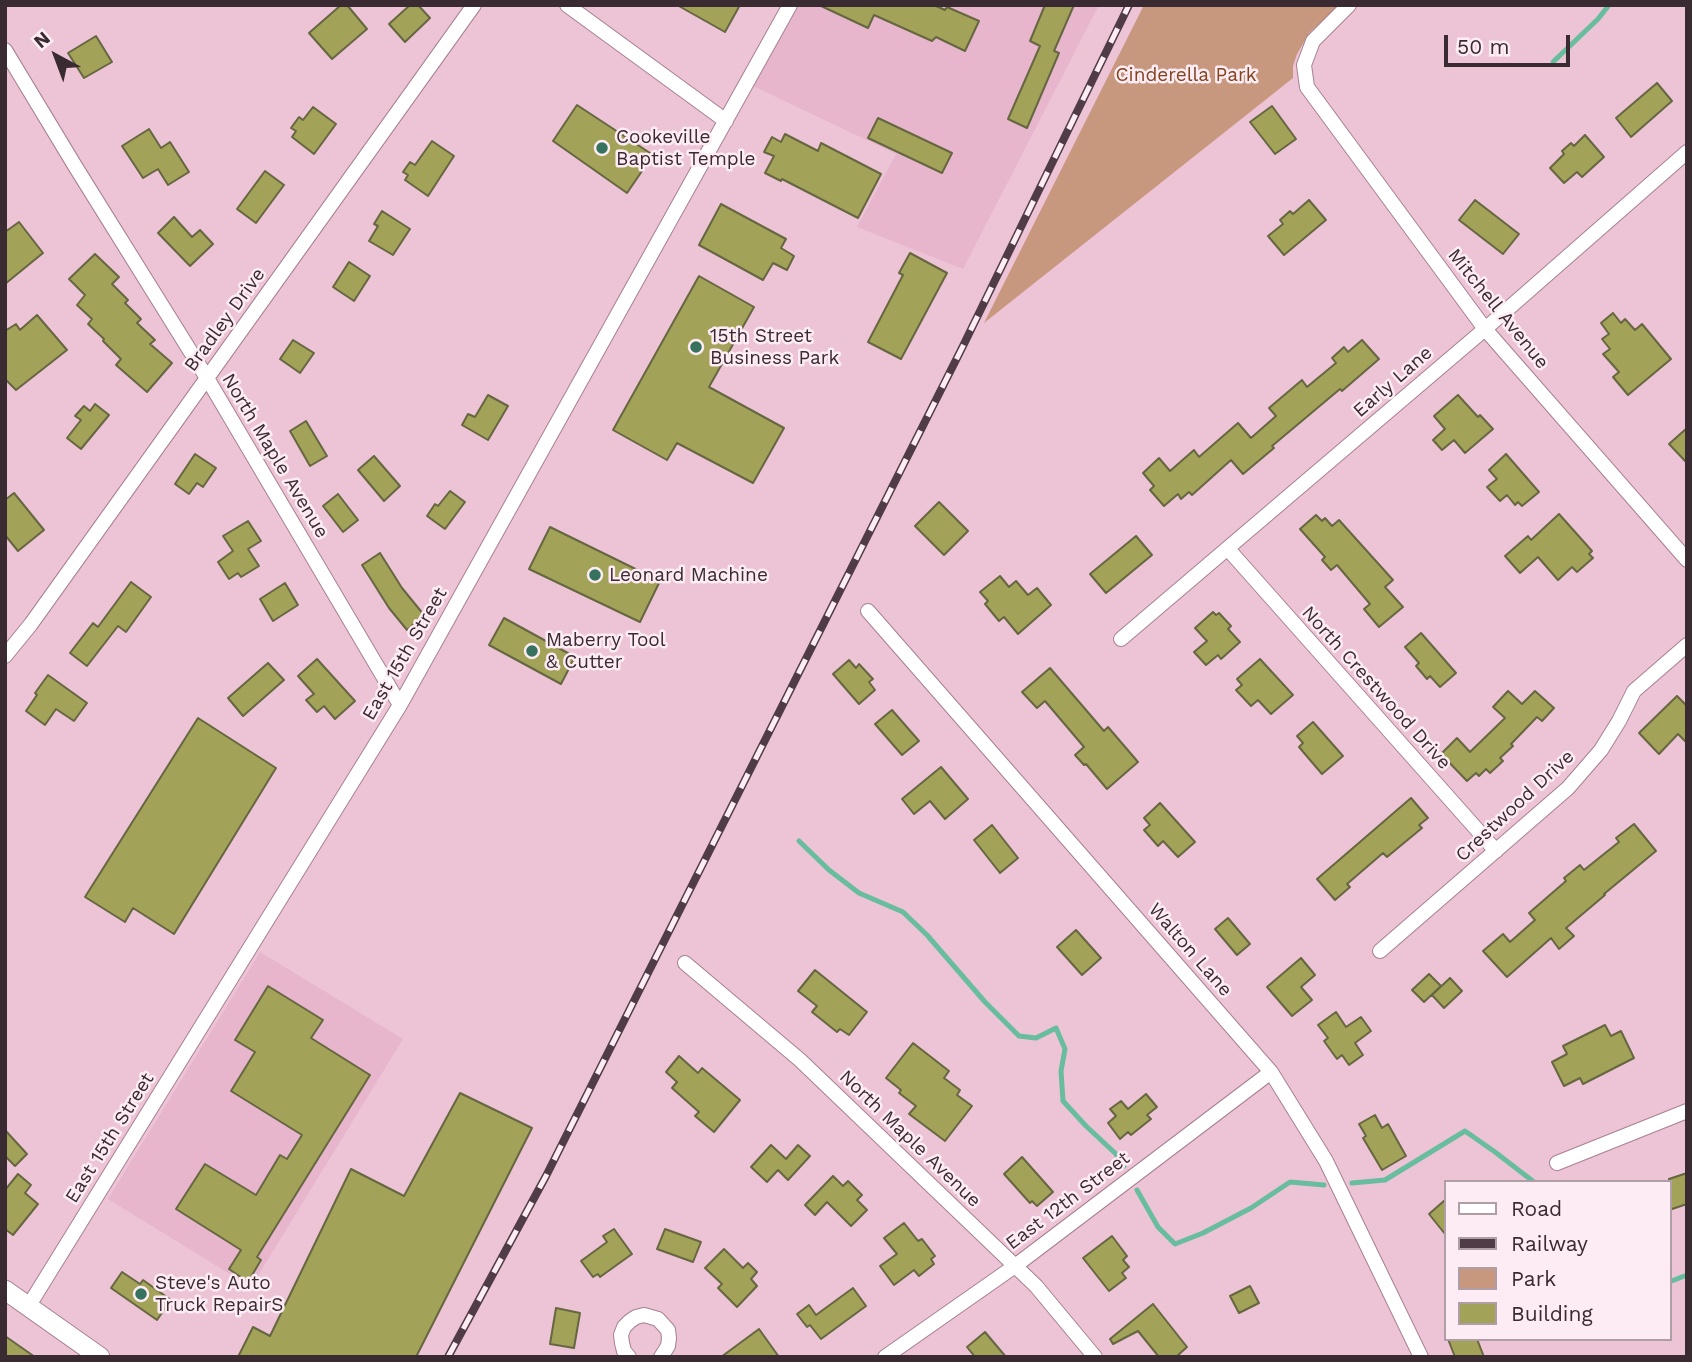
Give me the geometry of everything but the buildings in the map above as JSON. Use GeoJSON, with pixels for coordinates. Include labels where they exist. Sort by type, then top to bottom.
{"type":"FeatureCollection","features":[{"type":"Feature","properties":{"kind":"main road"},"geometry":{"type":"LineString","coordinates":[[5,1290],[100,1357]]}},
{"type":"Feature","properties":{"kind":"street","name":"Bradley Drive"},"geometry":{"type":"LineString","coordinates":[[5,656],[31,624],[474,5]]}},
{"type":"Feature","properties":{"kind":"street"},"geometry":{"type":"LineString","coordinates":[[567,5],[726,121]]}},
{"type":"Feature","properties":{"kind":"street","name":"East 15th Street"},"geometry":{"type":"LineString","coordinates":[[29,1307],[400,705],[790,5]]}},
{"type":"Feature","properties":{"kind":"street","name":"Mitchell Avenue"},"geometry":{"type":"LineString","coordinates":[[1349,5],[1313,41],[1304,65],[1307,87],[1485,329],[1687,560]]}},
{"type":"Feature","properties":{"kind":"street","name":"North Maple Avenue"},"geometry":{"type":"LineString","coordinates":[[5,50],[206,378],[400,705]]}},
{"type":"Feature","properties":{"kind":"street","name":"Early Lane"},"geometry":{"type":"LineString","coordinates":[[1121,639],[1485,329],[1687,152]]}},
{"type":"Feature","properties":{"kind":"street","name":"North Crestwood Drive"},"geometry":{"type":"LineString","coordinates":[[1228,549],[1496,851]]}},
{"type":"Feature","properties":{"kind":"street","name":"Walton Lane"},"geometry":{"type":"LineString","coordinates":[[868,611],[1271,1072],[1326,1161],[1421,1357]]}},
{"type":"Feature","properties":{"kind":"street","name":"Crestwood Drive"},"geometry":{"type":"LineString","coordinates":[[1380,951],[1568,788],[1601,750],[1634,691],[1687,645]]}},
{"type":"Feature","properties":{"kind":"street","name":"North Maple Avenue"},"geometry":{"type":"LineString","coordinates":[[685,963],[800,1060],[1036,1286],[1095,1357]]}},
{"type":"Feature","properties":{"kind":"street","name":"East 12th Street"},"geometry":{"type":"LineString","coordinates":[[885,1357],[1015,1266],[1271,1072]]}},
{"type":"Feature","properties":{"kind":"street"},"geometry":{"type":"LineString","coordinates":[[1557,1163],[1687,1111]]}},
{"type":"Feature","properties":{"kind":"street"},"geometry":{"type":"LineString","coordinates":[[629,1357],[624,1351],[621,1335],[630,1321],[644,1315],[658,1318],[668,1330],[668,1346],[661,1357]]}},
{"type":"Feature","properties":{"kind":"shaded area"},"geometry":{"type":"Polygon","coordinates":[[[798,5],[1099,5],[963,269],[857,227],[896,154],[753,86],[798,5]]]}},
{"type":"Feature","properties":{"kind":"shaded area"},"geometry":{"type":"Polygon","coordinates":[[[260,952],[403,1039],[251,1287],[108,1199],[260,952]]]}},
{"type":"Feature","properties":{"kind":"green space","name":"Cinderella Park"},"geometry":{"type":"Polygon","coordinates":[[[1144,5],[1340,5],[1310,32],[1297,54],[1293,78],[984,323],[1144,5]]]}},
{"type":"Feature","properties":{"kind":"waterway"},"geometry":{"type":"LineString","coordinates":[[1553,62],[1609,5]]}},
{"type":"Feature","properties":{"kind":"waterway"},"geometry":{"type":"LineString","coordinates":[[799,841],[829,870],[859,893],[903,912],[1019,1036],[1036,1038],[1056,1028],[1065,1049],[1061,1071],[1063,1101],[1116,1154],[1124,1166]]}},
{"type":"Feature","properties":{"kind":"waterway"},"geometry":{"type":"LineString","coordinates":[[1352,1183],[1385,1180],[1465,1131],[1531,1180]]}},
{"type":"Feature","properties":{"kind":"waterway"},"geometry":{"type":"LineString","coordinates":[[1137,1190],[1158,1227],[1175,1244],[1251,1208],[1290,1182],[1324,1185]]}},
{"type":"Feature","properties":{"kind":"waterway"},"geometry":{"type":"LineString","coordinates":[[1671,1281],[1687,1275]]}},
{"type":"Feature","properties":{"kind":"railway"},"geometry":{"type":"LineString","coordinates":[[448,1357],[546,1176],[963,346],[1129,5]]}},
{"type":"Feature","properties":{"kind":"place","name":"Cookeville Baptist Temple"},"geometry":{"type":"Point","coordinates":[602,148]}},
{"type":"Feature","properties":{"kind":"place","name":"15th Street Business Park"},"geometry":{"type":"Point","coordinates":[696,347]}},
{"type":"Feature","properties":{"kind":"place","name":"Leonard Machine"},"geometry":{"type":"Point","coordinates":[595,575]}},
{"type":"Feature","properties":{"kind":"place","name":"Maberry Tool & Cutter"},"geometry":{"type":"Point","coordinates":[532,651]}},
{"type":"Feature","properties":{"kind":"place","name":"Steve's Auto Truck RepairS"},"geometry":{"type":"Point","coordinates":[141,1294]}}]}
